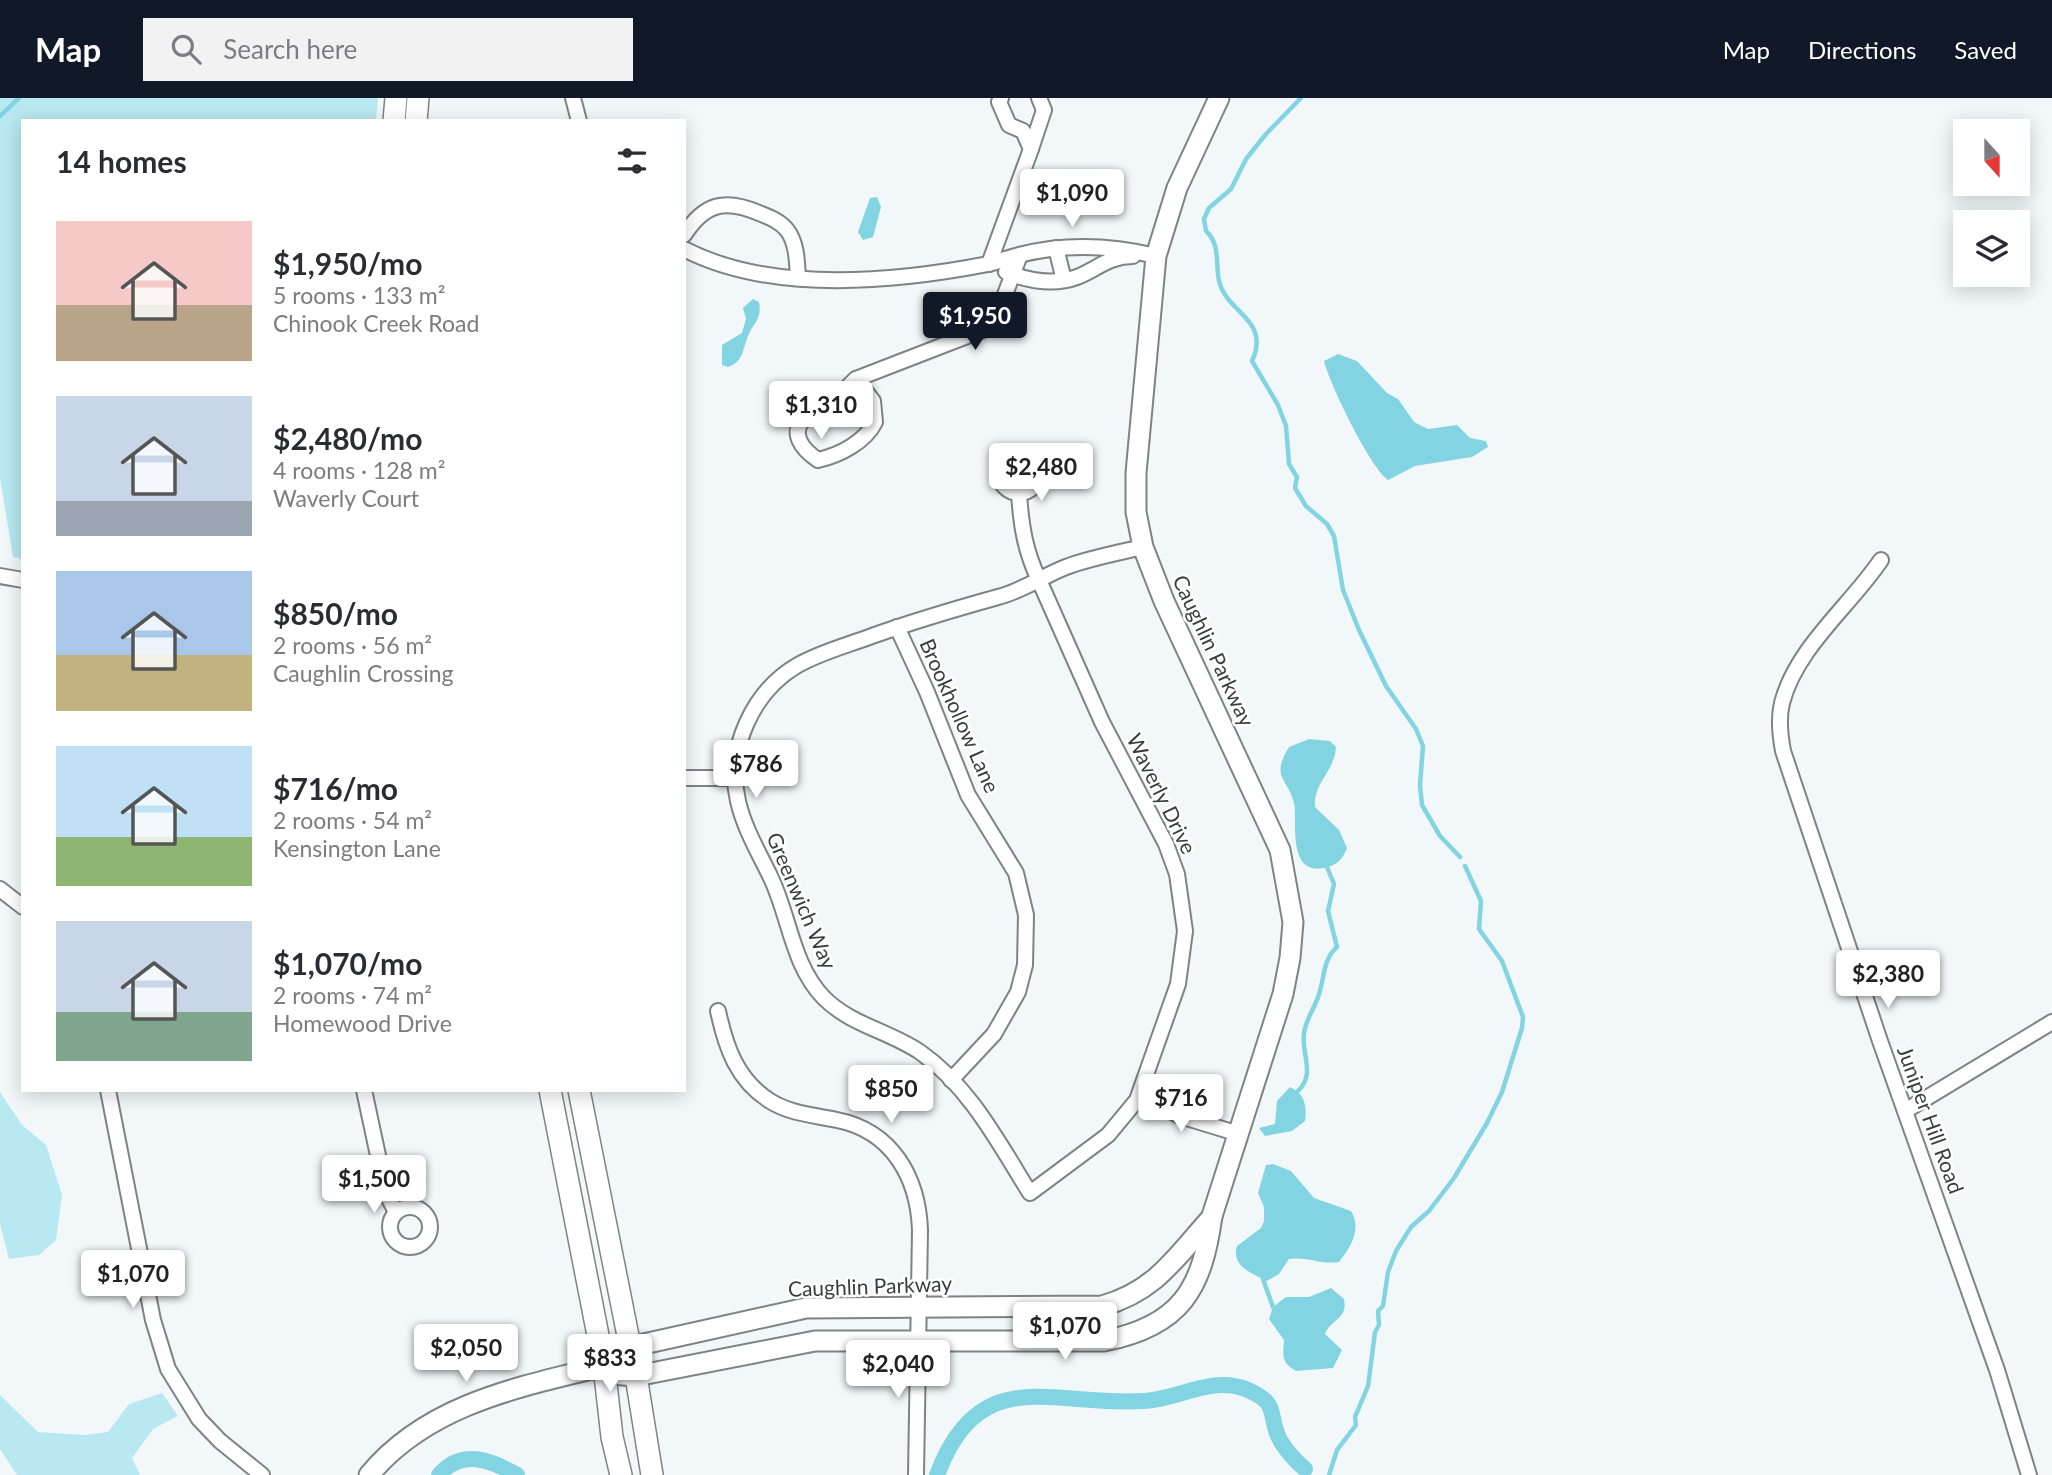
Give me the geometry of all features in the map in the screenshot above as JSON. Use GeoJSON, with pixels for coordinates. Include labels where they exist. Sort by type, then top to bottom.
{"type":"FeatureCollection","features":[{"type":"Feature","properties":{"kind":"main road"},"geometry":{"type":"LineString","coordinates":[[394,119],[396,98]]}},
{"type":"Feature","properties":{"kind":"main road"},"geometry":{"type":"LineString","coordinates":[[416,119],[418,98]]}},
{"type":"Feature","properties":{"kind":"main road"},"geometry":{"type":"LineString","coordinates":[[550,1092],[604,1366],[612,1437],[621,1475]]}},
{"type":"Feature","properties":{"kind":"main road"},"geometry":{"type":"LineString","coordinates":[[579,1092],[636,1376],[652,1475]]}},
{"type":"Feature","properties":{"kind":"street"},"geometry":{"type":"LineString","coordinates":[[573,98],[578,119]]}},
{"type":"Feature","properties":{"kind":"street"},"geometry":{"type":"LineString","coordinates":[[1000,98],[999,102],[1009,125],[1023,131],[1031,149]]}},
{"type":"Feature","properties":{"kind":"street"},"geometry":{"type":"LineString","coordinates":[[989,264],[1044,110],[1039,98]]}},
{"type":"Feature","properties":{"kind":"street","name":"Caughlin Parkway"},"geometry":{"type":"LineString","coordinates":[[1212,1216],[1156,1280],[1116,1302],[1084,1307],[806,1308],[630,1347],[604,1366],[611,1374],[636,1376],[816,1341],[918,1339],[1086,1342],[1138,1332],[1171,1312],[1196,1284],[1207,1254],[1212,1216],[1287,976],[1293,922],[1288,885],[1273,832],[1164,601],[1143,547],[1136,512],[1136,474],[1156,256],[1177,188],[1219,98]]}},
{"type":"Feature","properties":{"kind":"street"},"geometry":{"type":"LineString","coordinates":[[686,232],[696,217],[707,209],[742,205],[776,220],[786,229],[792,239],[798,278]]}},
{"type":"Feature","properties":{"kind":"street"},"geometry":{"type":"LineString","coordinates":[[686,250],[709,262],[798,278],[867,280],[989,264],[1056,248],[1108,247],[1156,256]]}},
{"type":"Feature","properties":{"kind":"street"},"geometry":{"type":"LineString","coordinates":[[1056,248],[1064,280]]}},
{"type":"Feature","properties":{"kind":"street"},"geometry":{"type":"LineString","coordinates":[[856,379],[873,401],[875,422],[863,438],[835,456],[818,460],[802,450],[797,436],[807,415],[835,401],[856,379],[993,326],[1020,255]]}},
{"type":"Feature","properties":{"kind":"street"},"geometry":{"type":"LineString","coordinates":[[989,264],[1012,274],[1043,282],[1077,277],[1109,259],[1156,256]]}},
{"type":"Feature","properties":{"kind":"street","name":"Waverly Drive"},"geometry":{"type":"LineString","coordinates":[[1019,493],[1021,532],[1039,580],[1102,722],[1166,844],[1183,902],[1184,958],[1178,984],[1140,1095],[1108,1135],[1030,1193]]}},
{"type":"Feature","properties":{"kind":"street","name":"Greenwich Way"},"geometry":{"type":"LineString","coordinates":[[1030,1193],[980,1113],[951,1080],[904,1042],[858,1023],[838,1010],[810,981],[799,961],[777,891],[743,820],[735,778],[743,731],[762,696],[779,678],[817,656],[897,627],[1002,596],[1068,566],[1143,547]]}},
{"type":"Feature","properties":{"kind":"street","name":"Juniper Hill Road"},"geometry":{"type":"LineString","coordinates":[[1881,561],[1800,665],[1788,685],[1779,724],[1789,773],[1997,1370],[2029,1475]]}},
{"type":"Feature","properties":{"kind":"street"},"geometry":{"type":"LineString","coordinates":[[0,576],[21,580]]}},
{"type":"Feature","properties":{"kind":"street","name":"Brookhollow Lane"},"geometry":{"type":"LineString","coordinates":[[897,627],[927,692],[968,795],[1016,873],[1026,915],[1025,965],[1018,992],[994,1034],[951,1080]]}},
{"type":"Feature","properties":{"kind":"street"},"geometry":{"type":"LineString","coordinates":[[686,778],[735,778]]}},
{"type":"Feature","properties":{"kind":"street"},"geometry":{"type":"LineString","coordinates":[[0,889],[21,905]]}},
{"type":"Feature","properties":{"kind":"street"},"geometry":{"type":"LineString","coordinates":[[718,1011],[731,1058],[757,1091],[794,1112],[839,1120],[869,1131],[902,1162],[918,1201],[916,1475]]}},
{"type":"Feature","properties":{"kind":"street"},"geometry":{"type":"LineString","coordinates":[[1905,1111],[2052,1022]]}},
{"type":"Feature","properties":{"kind":"street"},"geometry":{"type":"LineString","coordinates":[[108,1092],[153,1321],[168,1368],[199,1419],[220,1441],[262,1475]]}},
{"type":"Feature","properties":{"kind":"street"},"geometry":{"type":"LineString","coordinates":[[364,1092],[386,1193],[396,1212]]}},
{"type":"Feature","properties":{"kind":"street"},"geometry":{"type":"LineString","coordinates":[[1140,1095],[1180,1116],[1238,1134]]}},
{"type":"Feature","properties":{"kind":"street"},"geometry":{"type":"LineString","coordinates":[[369,1475],[403,1441],[459,1409],[527,1385],[604,1366]]}},
{"type":"Feature","properties":{"kind":"shaded area"},"geometry":{"type":"Polygon","coordinates":[[[0,98],[378,98],[376,119],[21,119],[21,559],[13,557],[0,478],[0,98]]]}},
{"type":"Feature","properties":{"kind":"shaded area"},"geometry":{"type":"Polygon","coordinates":[[[877,197],[881,207],[873,237],[863,240],[858,232],[870,198],[877,197]]]}},
{"type":"Feature","properties":{"kind":"shaded area"},"geometry":{"type":"Polygon","coordinates":[[[753,299],[759,302],[760,312],[742,354],[728,367],[722,365],[722,345],[742,333],[746,319],[743,308],[753,299]]]}},
{"type":"Feature","properties":{"kind":"shaded area"},"geometry":{"type":"Polygon","coordinates":[[[1338,354],[1357,361],[1387,393],[1398,399],[1414,422],[1428,429],[1457,425],[1470,438],[1486,441],[1488,447],[1472,457],[1415,466],[1388,480],[1361,443],[1328,372],[1324,361],[1338,354]]]}},
{"type":"Feature","properties":{"kind":"shaded area"},"geometry":{"type":"Polygon","coordinates":[[[1309,739],[1330,741],[1336,747],[1332,763],[1317,791],[1315,807],[1339,830],[1347,848],[1338,861],[1324,868],[1312,868],[1304,863],[1299,855],[1294,803],[1281,772],[1281,765],[1289,747],[1309,739]]]}},
{"type":"Feature","properties":{"kind":"shaded area"},"geometry":{"type":"Polygon","coordinates":[[[1290,1087],[1299,1093],[1304,1101],[1305,1121],[1292,1131],[1265,1136],[1259,1128],[1275,1124],[1277,1101],[1290,1087]]]}},
{"type":"Feature","properties":{"kind":"shaded area"},"geometry":{"type":"Polygon","coordinates":[[[0,1092],[22,1125],[46,1145],[62,1195],[56,1240],[39,1255],[9,1259],[0,1224],[0,1092]]]}},
{"type":"Feature","properties":{"kind":"shaded area"},"geometry":{"type":"Polygon","coordinates":[[[1273,1164],[1291,1171],[1314,1198],[1351,1211],[1355,1224],[1354,1238],[1339,1262],[1289,1259],[1279,1274],[1267,1281],[1240,1264],[1236,1253],[1237,1246],[1261,1228],[1264,1221],[1264,1207],[1258,1193],[1266,1165],[1273,1164]]]}},
{"type":"Feature","properties":{"kind":"shaded area"},"geometry":{"type":"Polygon","coordinates":[[[1331,1288],[1344,1299],[1345,1306],[1325,1334],[1342,1350],[1333,1368],[1296,1371],[1285,1362],[1284,1340],[1269,1319],[1273,1307],[1286,1297],[1309,1297],[1331,1288]]]}},
{"type":"Feature","properties":{"kind":"shaded area"},"geometry":{"type":"Polygon","coordinates":[[[162,1393],[178,1416],[153,1429],[132,1458],[140,1475],[17,1475],[0,1449],[0,1395],[38,1432],[85,1435],[108,1432],[129,1404],[162,1393]]]}},
{"type":"Feature","properties":{"kind":"waterway"},"geometry":{"type":"LineString","coordinates":[[0,116],[19,98]]}},
{"type":"Feature","properties":{"kind":"waterway"},"geometry":{"type":"LineString","coordinates":[[1301,98],[1246,159],[1231,189],[1209,208],[1204,219],[1206,231],[1216,248],[1219,281],[1223,292],[1246,318],[1256,335],[1252,361],[1278,405],[1286,426],[1289,464],[1297,477],[1295,488],[1306,506],[1327,524],[1334,536],[1343,590],[1359,630],[1386,686],[1416,729],[1423,746],[1420,785],[1422,805],[1440,836],[1460,857]]}},
{"type":"Feature","properties":{"kind":"waterway"},"geometry":{"type":"LineString","coordinates":[[1329,1475],[1337,1450],[1356,1425],[1355,1417],[1368,1386],[1375,1332],[1379,1325],[1378,1311],[1383,1306],[1388,1272],[1396,1251],[1411,1227],[1429,1211],[1454,1178],[1487,1123],[1502,1092],[1522,1028],[1523,1017],[1502,961],[1479,929],[1481,901],[1465,866]]}},
{"type":"Feature","properties":{"kind":"waterway"},"geometry":{"type":"LineString","coordinates":[[1298,1091],[1307,1071],[1305,1028],[1318,997],[1326,964],[1337,947],[1328,911],[1334,884],[1327,867]]}},
{"type":"Feature","properties":{"kind":"waterway"},"geometry":{"type":"LineString","coordinates":[[1263,1279],[1273,1307]]}},
{"type":"Feature","properties":{"kind":"waterway"},"geometry":{"type":"LineString","coordinates":[[937,1475],[954,1439],[975,1416],[997,1403],[1022,1398],[1049,1397],[1144,1401],[1222,1385],[1248,1390],[1268,1404],[1280,1440],[1305,1469]]}},
{"type":"Feature","properties":{"kind":"waterway"},"geometry":{"type":"LineString","coordinates":[[439,1475],[448,1467],[467,1459],[487,1461],[517,1475]]}}]}
